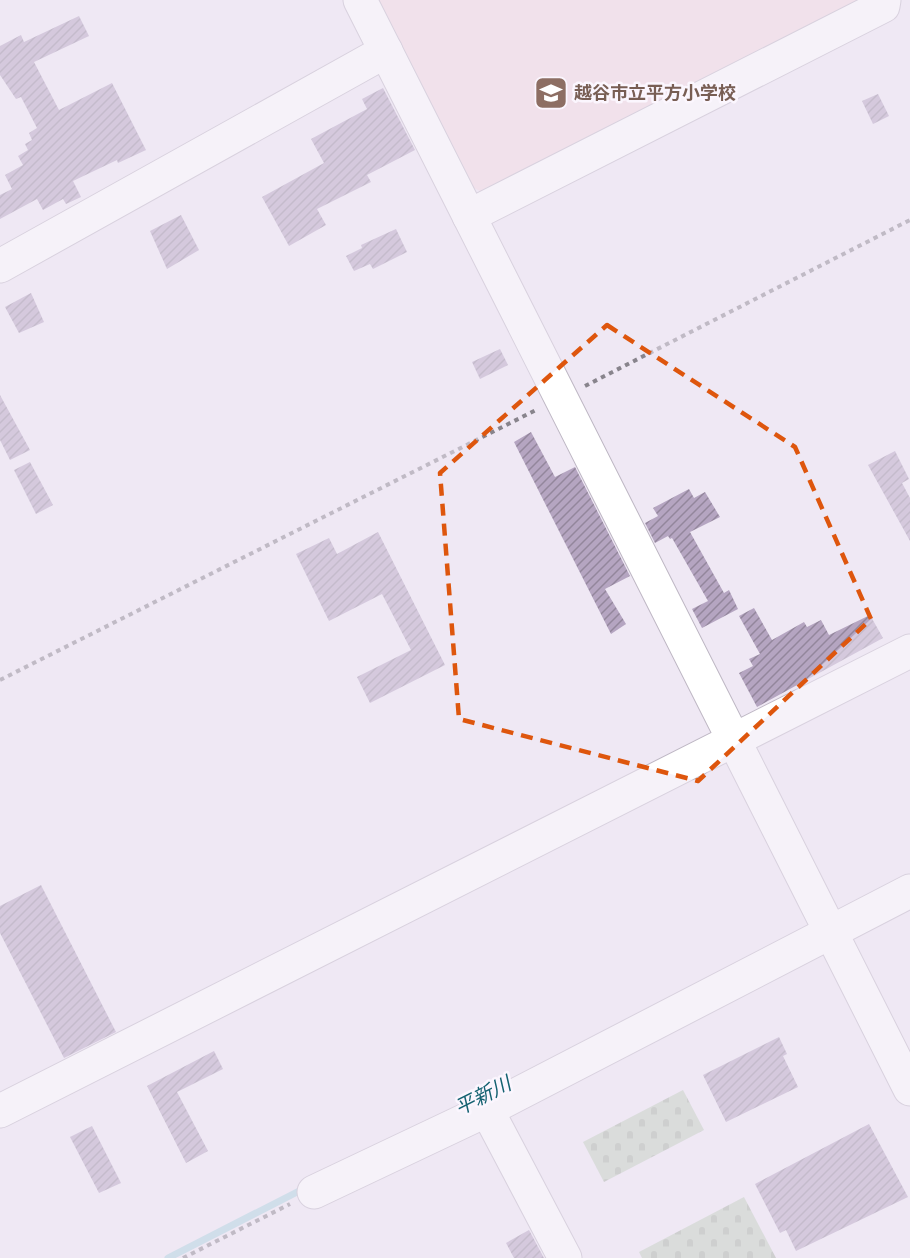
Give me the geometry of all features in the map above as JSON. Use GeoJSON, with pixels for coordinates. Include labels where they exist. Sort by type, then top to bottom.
{"type":"FeatureCollection","features":[{"type":"Feature","properties":{"kind":"street"},"geometry":{"type":"LineString","coordinates":[[360,0],[910,1089]]}},
{"type":"Feature","properties":{"kind":"street"},"geometry":{"type":"LineString","coordinates":[[469,216],[883,6],[884,0]]}},
{"type":"Feature","properties":{"kind":"street"},"geometry":{"type":"LineString","coordinates":[[0,266],[386,51]]}},
{"type":"Feature","properties":{"kind":"street"},"geometry":{"type":"LineString","coordinates":[[0,1111],[910,651]]}},
{"type":"Feature","properties":{"kind":"street"},"geometry":{"type":"LineString","coordinates":[[314,1192],[487,1110],[544,1088],[910,891]]}},
{"type":"Feature","properties":{"kind":"street"},"geometry":{"type":"LineString","coordinates":[[487,1110],[565,1258]]}},
{"type":"Feature","properties":{"kind":"path"},"geometry":{"type":"LineString","coordinates":[[0,681],[910,220]]}},
{"type":"Feature","properties":{"kind":"path"},"geometry":{"type":"LineString","coordinates":[[183,1258],[314,1192]]}},
{"type":"Feature","properties":{"kind":"highlighted area"},"geometry":{"type":"Polygon","coordinates":[[[607,325],[795,447],[871,619],[698,781],[459,719],[440,473],[607,325]]]}},
{"type":"Feature","properties":{"kind":"shaded area","name":"越谷市立平方小学校"},"geometry":{"type":"Polygon","coordinates":[[[373,0],[862,0],[487,194],[469,186],[373,0]]]}},
{"type":"Feature","properties":{"kind":"green space"},"geometry":{"type":"Polygon","coordinates":[[[683,1090],[704,1130],[604,1182],[583,1142],[683,1090]]]}},
{"type":"Feature","properties":{"kind":"green space"},"geometry":{"type":"Polygon","coordinates":[[[744,1197],[776,1258],[642,1258],[639,1252],[744,1197]]]}},
{"type":"Feature","properties":{"kind":"building"},"geometry":{"type":"Polygon","coordinates":[[[79,16],[89,36],[34,62],[59,110],[112,83],[146,150],[118,163],[117,160],[73,181],[81,197],[66,204],[63,199],[43,210],[37,199],[0,219],[0,195],[12,189],[5,175],[23,165],[18,156],[28,150],[25,144],[32,140],[29,133],[37,128],[21,97],[16,99],[0,75],[0,46],[21,35],[24,42],[79,16]]]}},
{"type":"Feature","properties":{"kind":"building"},"geometry":{"type":"Polygon","coordinates":[[[383,88],[415,150],[367,175],[371,182],[317,209],[326,225],[289,246],[262,197],[324,163],[311,139],[367,109],[362,99],[383,88]]]}},
{"type":"Feature","properties":{"kind":"building"},"geometry":{"type":"Polygon","coordinates":[[[878,94],[889,116],[873,124],[862,101],[878,94]]]}},
{"type":"Feature","properties":{"kind":"building"},"geometry":{"type":"Polygon","coordinates":[[[181,215],[199,250],[167,269],[150,231],[181,215]]]}},
{"type":"Feature","properties":{"kind":"building"},"geometry":{"type":"Polygon","coordinates":[[[396,229],[407,252],[373,269],[370,264],[354,271],[346,256],[362,248],[361,245],[396,229]]]}},
{"type":"Feature","properties":{"kind":"building"},"geometry":{"type":"Polygon","coordinates":[[[31,293],[44,322],[19,333],[5,307],[31,293]]]}},
{"type":"Feature","properties":{"kind":"building"},"geometry":{"type":"Polygon","coordinates":[[[500,349],[508,365],[480,379],[472,362],[500,349]]]}},
{"type":"Feature","properties":{"kind":"building"},"geometry":{"type":"Polygon","coordinates":[[[0,395],[30,450],[10,460],[0,440],[0,395]]]}},
{"type":"Feature","properties":{"kind":"building"},"geometry":{"type":"Polygon","coordinates":[[[531,432],[555,477],[575,467],[630,576],[605,589],[626,624],[611,634],[514,442],[531,432]]]}},
{"type":"Feature","properties":{"kind":"building"},"geometry":{"type":"Polygon","coordinates":[[[895,451],[909,479],[902,483],[910,498],[910,541],[868,465],[895,451]]]}},
{"type":"Feature","properties":{"kind":"building"},"geometry":{"type":"Polygon","coordinates":[[[30,462],[53,505],[36,514],[14,470],[30,462]]]}},
{"type":"Feature","properties":{"kind":"building"},"geometry":{"type":"Polygon","coordinates":[[[689,489],[694,498],[705,492],[720,517],[690,532],[724,593],[729,590],[738,609],[702,628],[692,609],[708,601],[672,538],[668,536],[655,543],[645,523],[658,516],[653,508],[689,489]]]}},
{"type":"Feature","properties":{"kind":"building"},"geometry":{"type":"Polygon","coordinates":[[[378,532],[445,665],[370,703],[357,677],[411,650],[382,594],[329,621],[296,554],[329,538],[337,554],[378,532]]]}},
{"type":"Feature","properties":{"kind":"building"},"geometry":{"type":"Polygon","coordinates":[[[754,608],[772,640],[804,622],[807,627],[821,620],[829,635],[870,615],[883,638],[757,707],[739,673],[753,666],[749,659],[760,654],[739,616],[754,608]]]}},
{"type":"Feature","properties":{"kind":"building"},"geometry":{"type":"Polygon","coordinates":[[[41,885],[116,1032],[64,1058],[0,933],[0,906],[41,885]]]}},
{"type":"Feature","properties":{"kind":"building"},"geometry":{"type":"Polygon","coordinates":[[[779,1037],[787,1054],[783,1056],[798,1087],[726,1122],[703,1075],[779,1037]]]}},
{"type":"Feature","properties":{"kind":"building"},"geometry":{"type":"Polygon","coordinates":[[[214,1051],[223,1069],[177,1092],[208,1151],[186,1163],[147,1086],[214,1051]]]}},
{"type":"Feature","properties":{"kind":"building"},"geometry":{"type":"Polygon","coordinates":[[[869,1124],[908,1197],[796,1251],[786,1230],[780,1233],[755,1184],[869,1124]]]}},
{"type":"Feature","properties":{"kind":"building"},"geometry":{"type":"Polygon","coordinates":[[[92,1126],[121,1183],[99,1193],[70,1137],[92,1126]]]}},
{"type":"Feature","properties":{"kind":"building"},"geometry":{"type":"Polygon","coordinates":[[[529,1230],[544,1258],[514,1258],[506,1243],[529,1230]]]}},
{"type":"Feature","properties":{"kind":"waterway","name":"平新川"},"geometry":{"type":"LineString","coordinates":[[168,1258],[305,1188]]}},
{"type":"Feature","properties":{"kind":"place","name":"越谷市立平方小学校"},"geometry":{"type":"Point","coordinates":[551,93]}}]}
